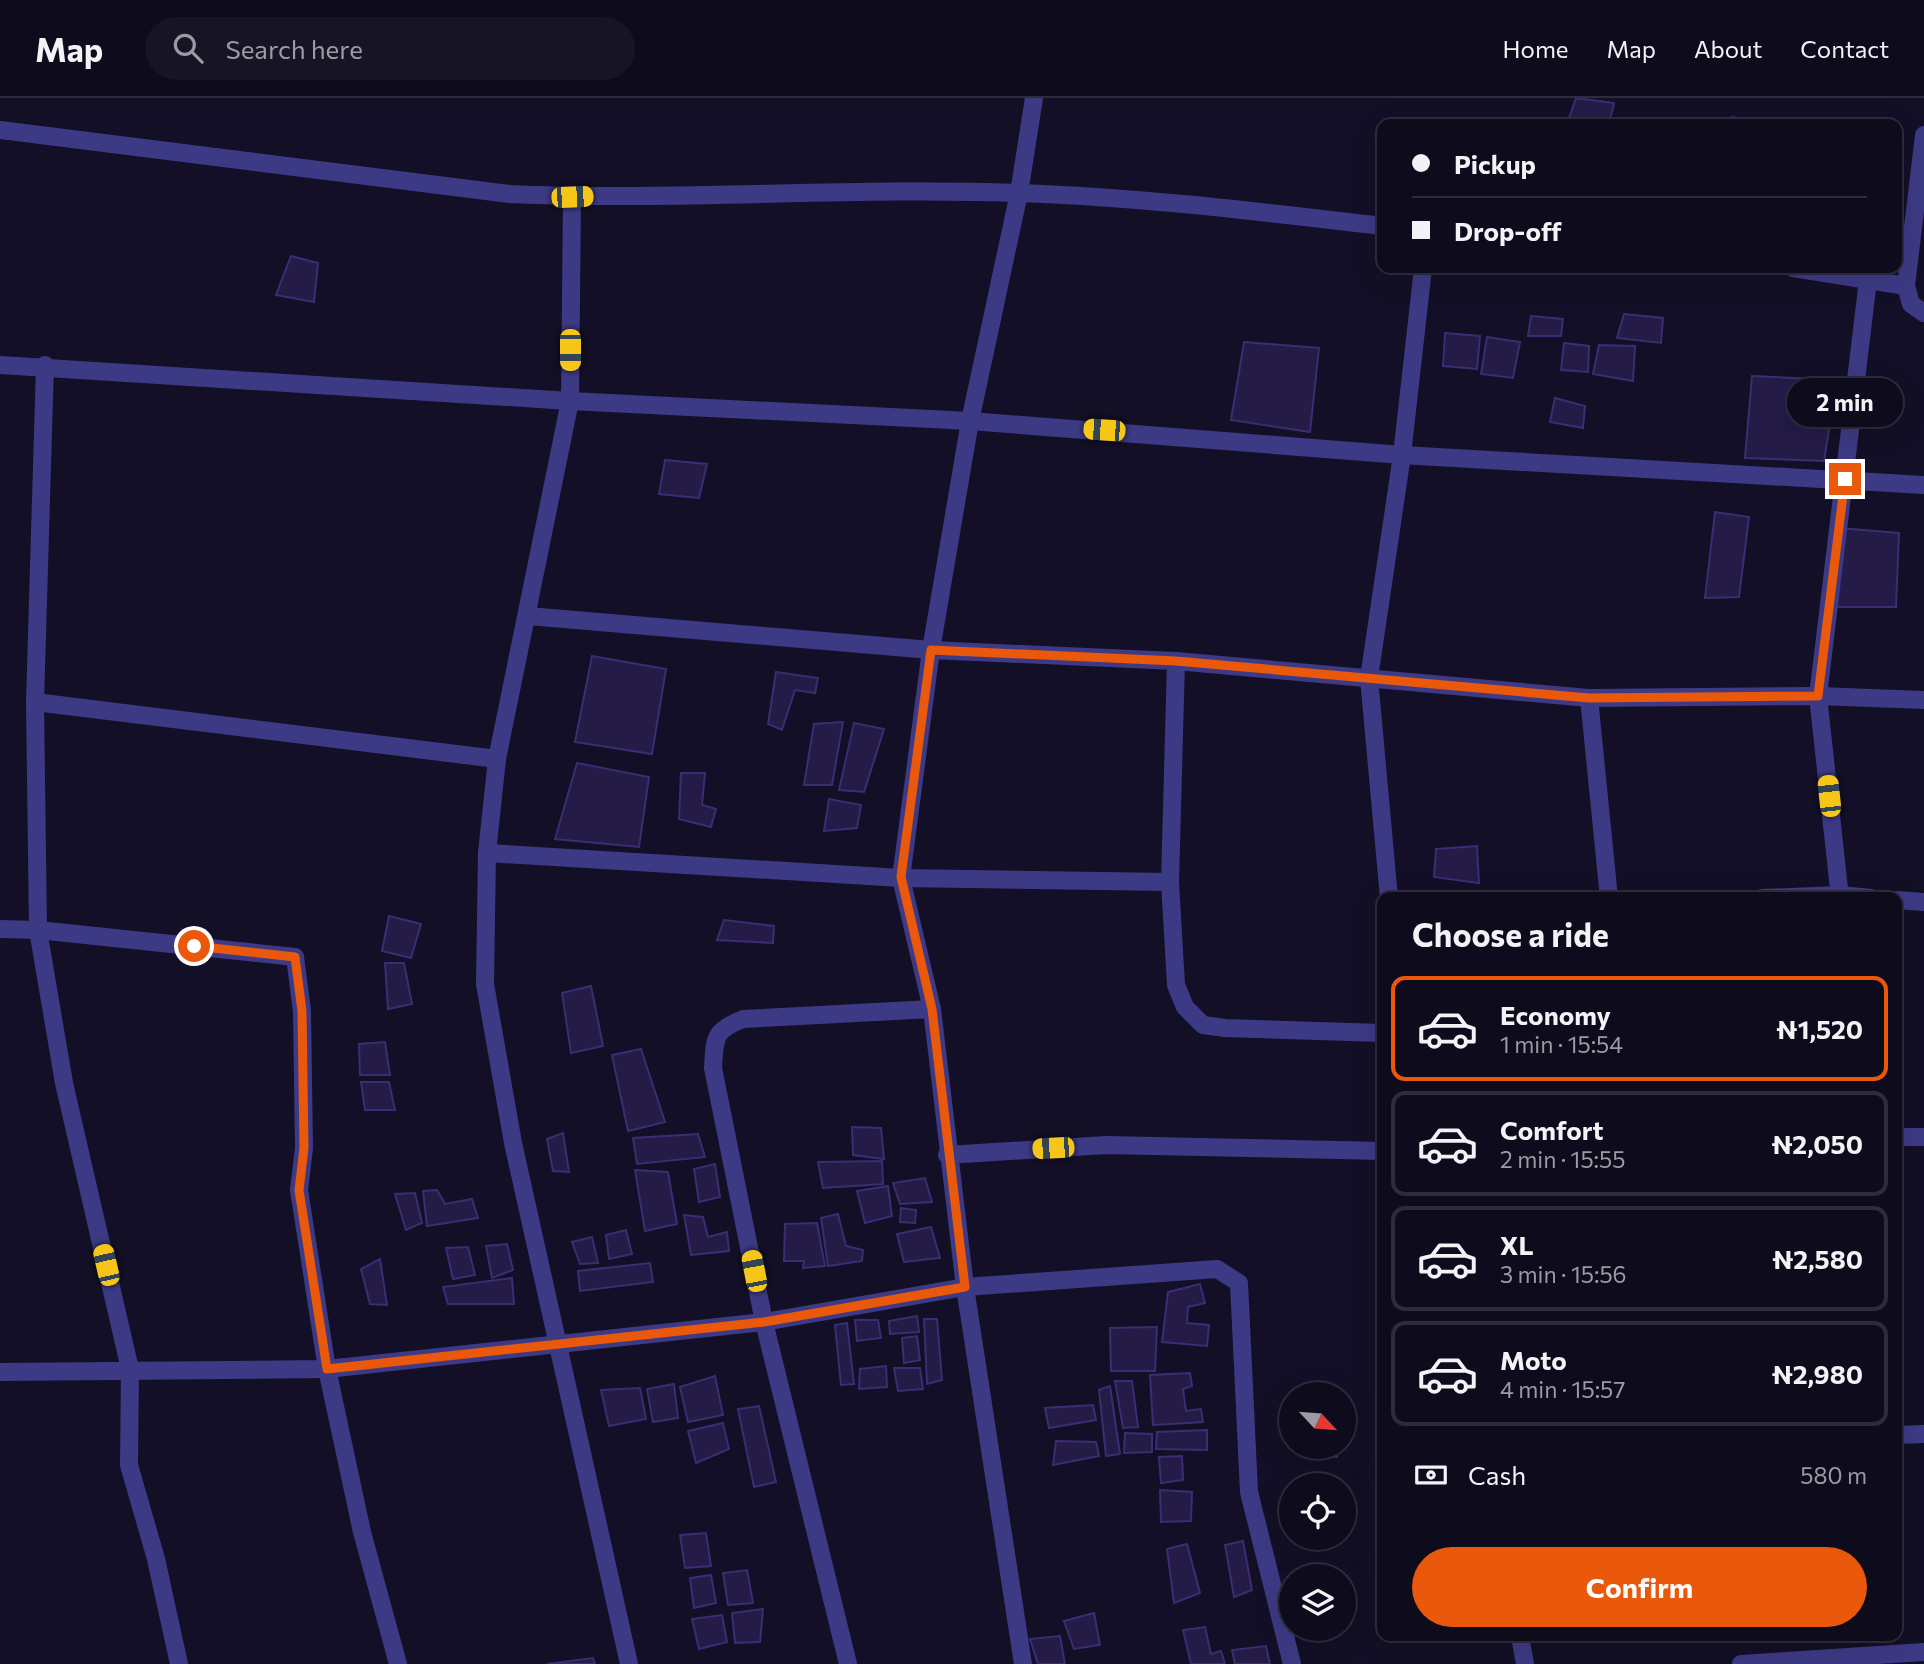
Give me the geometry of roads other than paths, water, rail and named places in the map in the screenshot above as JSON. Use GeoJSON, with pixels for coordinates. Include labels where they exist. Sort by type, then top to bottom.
{"type":"FeatureCollection","features":[{"type":"Feature","properties":{"kind":"street"},"geometry":{"type":"LineString","coordinates":[[1023,1664],[965,1287],[947,1155],[932,1009],[901,877],[931,650],[970,421],[1019,193],[1034,98]]}},
{"type":"Feature","properties":{"kind":"street"},"geometry":{"type":"LineString","coordinates":[[0,130],[510,194],[572,197],[796,192],[1019,193],[1225,208],[1377,225]]}},
{"type":"Feature","properties":{"kind":"street"},"geometry":{"type":"LineString","coordinates":[[1924,135],[1906,286],[1911,304],[1924,313]]}},
{"type":"Feature","properties":{"kind":"street"},"geometry":{"type":"LineString","coordinates":[[572,197],[570,401],[497,759],[487,853],[485,984],[513,1143],[629,1664]]}},
{"type":"Feature","properties":{"kind":"street"},"geometry":{"type":"LineString","coordinates":[[1388,892],[1369,678],[1402,455],[1422,273]]}},
{"type":"Feature","properties":{"kind":"street"},"geometry":{"type":"LineString","coordinates":[[1824,273],[1906,286]]}},
{"type":"Feature","properties":{"kind":"street"},"geometry":{"type":"LineString","coordinates":[[1840,892],[1818,696],[1868,280]]}},
{"type":"Feature","properties":{"kind":"street"},"geometry":{"type":"LineString","coordinates":[[0,365],[45,365],[570,401],[970,421],[1402,455],[1924,485]]}},
{"type":"Feature","properties":{"kind":"street"},"geometry":{"type":"LineString","coordinates":[[45,365],[35,702],[38,930],[64,1083],[130,1369],[130,1465],[156,1559],[179,1664]]}},
{"type":"Feature","properties":{"kind":"street"},"geometry":{"type":"LineString","coordinates":[[528,616],[931,650],[1176,661],[1589,698],[1818,696],[1924,700]]}},
{"type":"Feature","properties":{"kind":"street"},"geometry":{"type":"LineString","coordinates":[[1176,661],[1170,883],[1176,985],[1185,1007],[1202,1025],[1377,1033]]}},
{"type":"Feature","properties":{"kind":"street"},"geometry":{"type":"LineString","coordinates":[[1589,698],[1608,892]]}},
{"type":"Feature","properties":{"kind":"street"},"geometry":{"type":"LineString","coordinates":[[35,702],[497,759]]}},
{"type":"Feature","properties":{"kind":"street"},"geometry":{"type":"LineString","coordinates":[[487,853],[901,877],[1170,883]]}},
{"type":"Feature","properties":{"kind":"street"},"geometry":{"type":"LineString","coordinates":[[1902,900],[1924,902]]}},
{"type":"Feature","properties":{"kind":"street"},"geometry":{"type":"LineString","coordinates":[[0,929],[38,930],[295,957],[302,1011],[304,1148],[299,1190],[327,1369],[362,1532],[398,1664]]}},
{"type":"Feature","properties":{"kind":"street"},"geometry":{"type":"LineString","coordinates":[[848,1664],[764,1322],[713,1068],[716,1037],[725,1027],[743,1019],[932,1009]]}},
{"type":"Feature","properties":{"kind":"street"},"geometry":{"type":"LineString","coordinates":[[1902,1137],[1924,1137]]}},
{"type":"Feature","properties":{"kind":"street"},"geometry":{"type":"LineString","coordinates":[[947,1155],[1106,1145],[1377,1151]]}},
{"type":"Feature","properties":{"kind":"street"},"geometry":{"type":"LineString","coordinates":[[0,1372],[327,1369],[764,1322],[965,1287],[1217,1269],[1239,1283],[1249,1492],[1292,1664]]}},
{"type":"Feature","properties":{"kind":"street"},"geometry":{"type":"LineString","coordinates":[[1902,1435],[1924,1434]]}},
{"type":"Feature","properties":{"kind":"street"},"geometry":{"type":"LineString","coordinates":[[1521,1641],[1525,1664]]}},
{"type":"Feature","properties":{"kind":"street"},"geometry":{"type":"LineString","coordinates":[[1741,1664],[1924,1652]]}}]}
